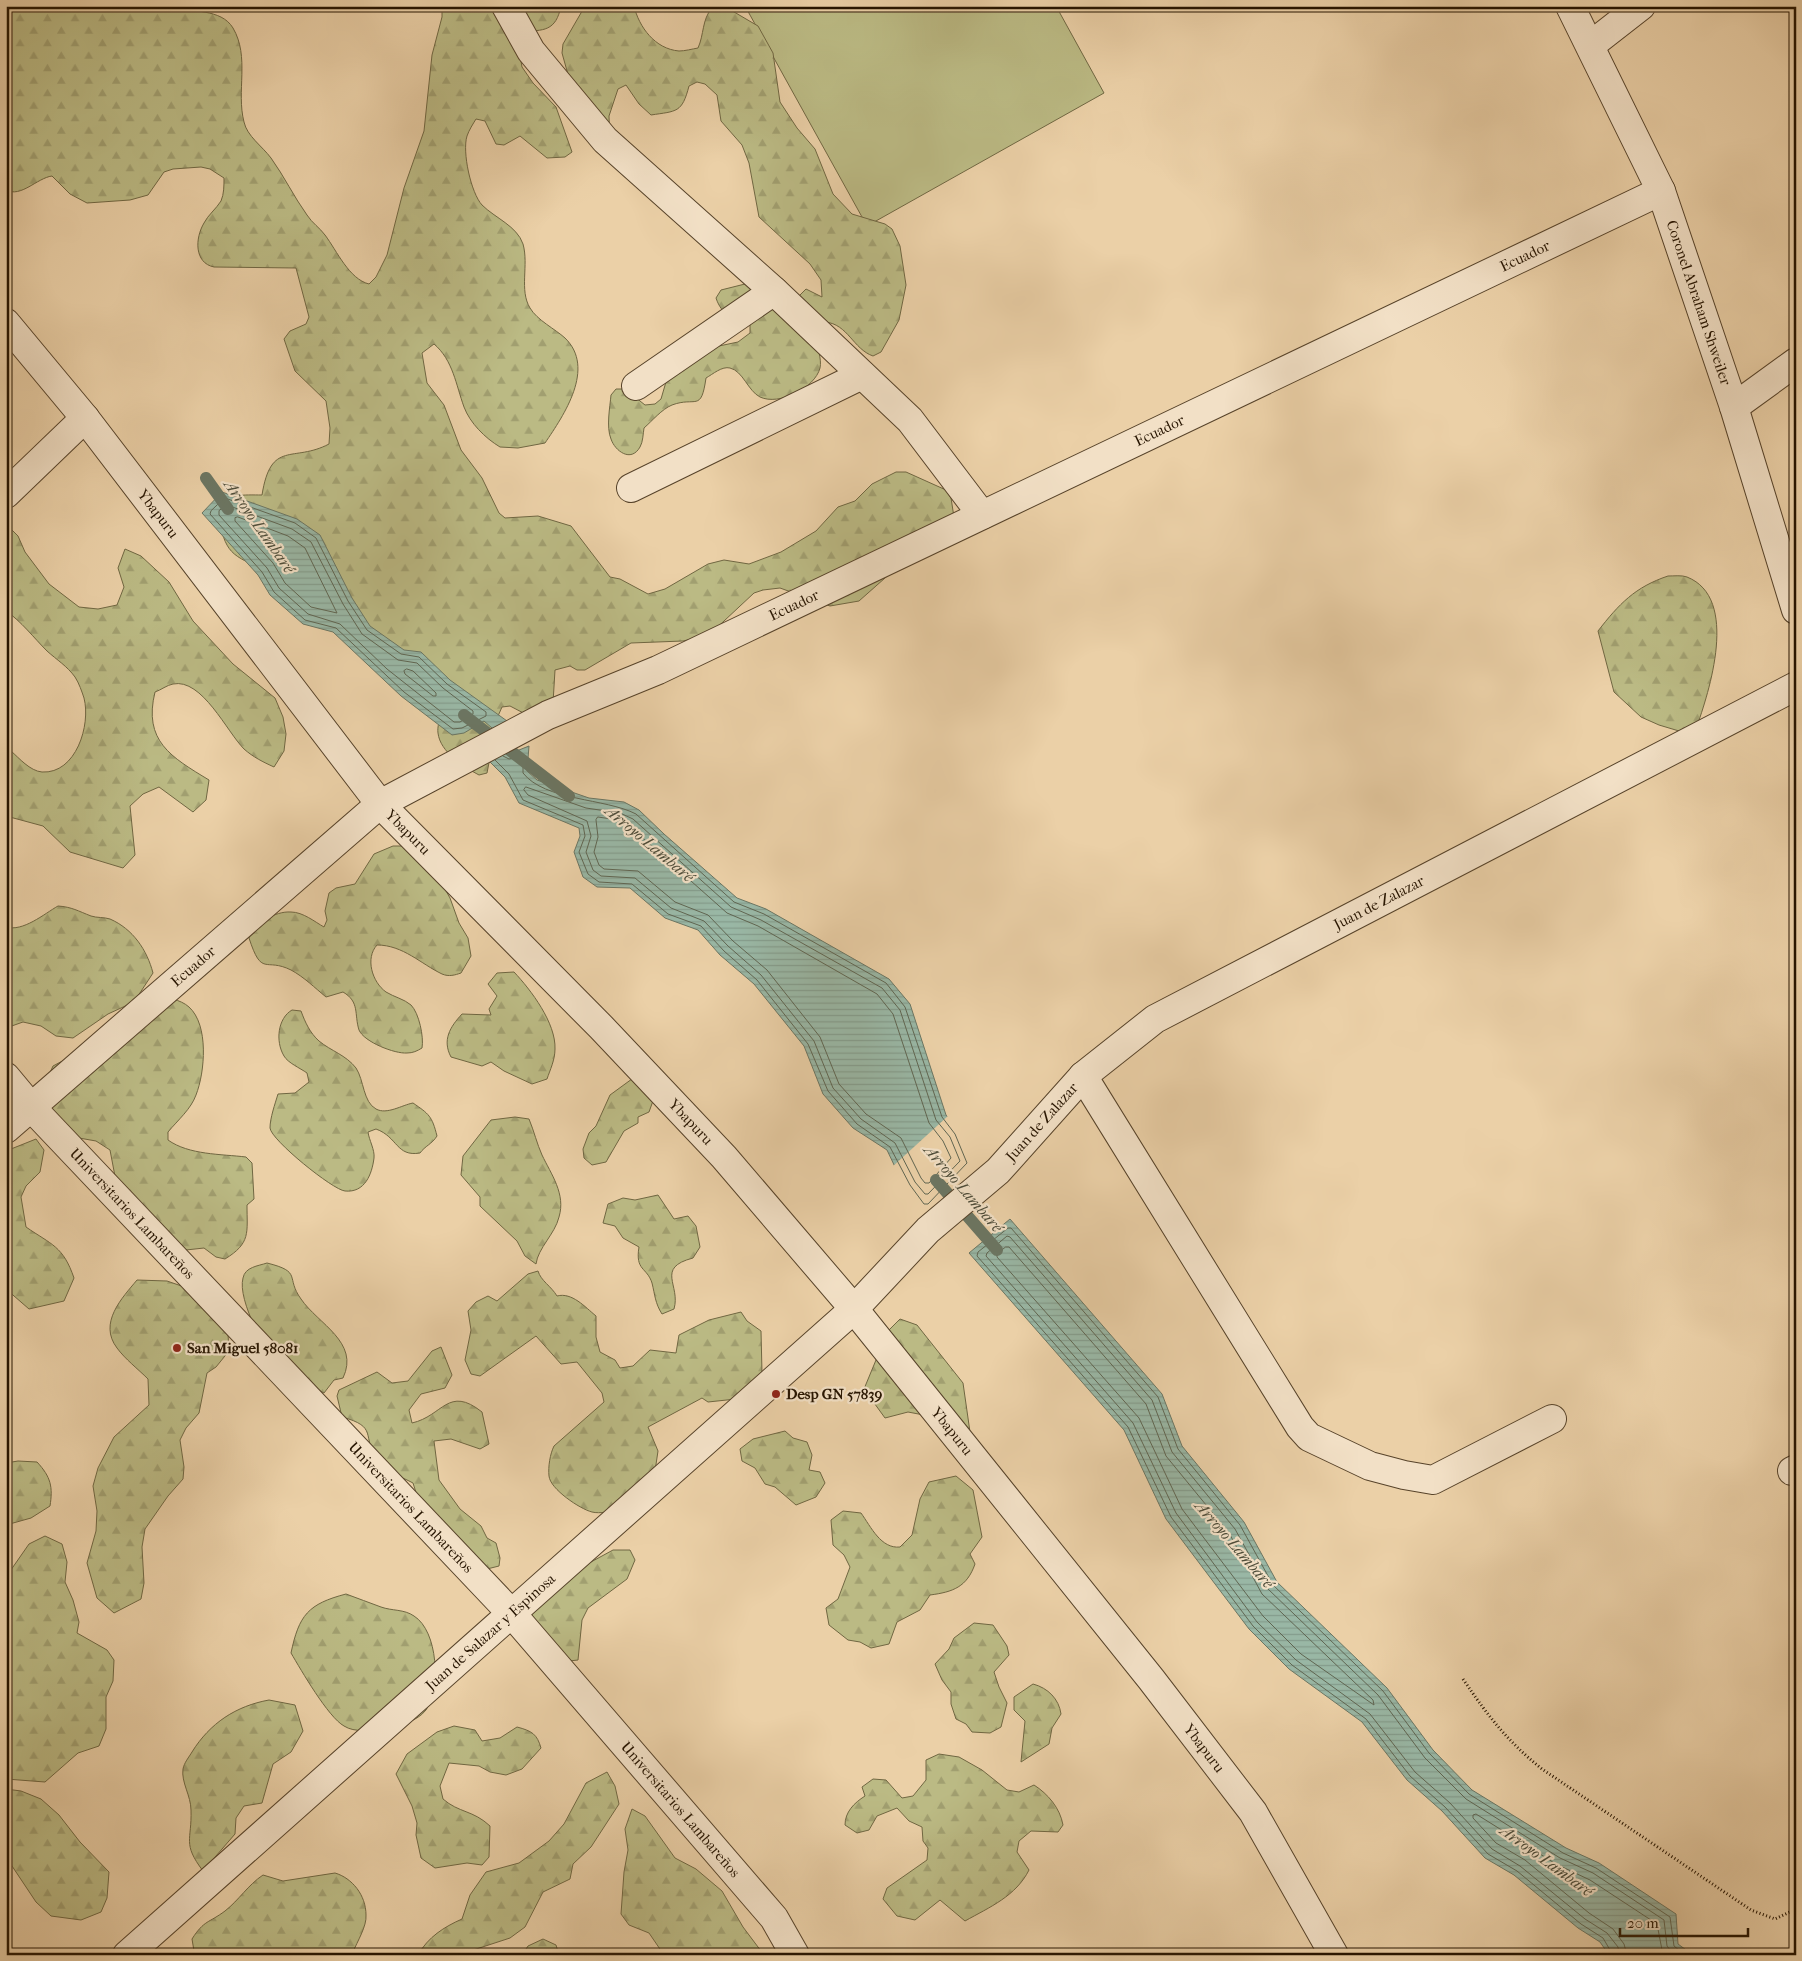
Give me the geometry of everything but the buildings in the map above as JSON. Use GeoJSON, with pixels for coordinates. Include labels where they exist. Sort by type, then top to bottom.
{"type":"FeatureCollection","features":[{"type":"Feature","properties":{"kind":"street"},"geometry":{"type":"LineString","coordinates":[[506,6],[531,51],[605,140],[774,291],[910,420],[982,515]]}},
{"type":"Feature","properties":{"kind":"street","name":"Coronel Abraham Shweiler"},"geometry":{"type":"LineString","coordinates":[[1570,6],[1591,44],[1661,191],[1734,407],[1796,610]]}},
{"type":"Feature","properties":{"kind":"street"},"geometry":{"type":"LineString","coordinates":[[1591,44],[1641,6]]}},
{"type":"Feature","properties":{"kind":"street","name":"Ecuador"},"geometry":{"type":"LineString","coordinates":[[6,1129],[380,804],[548,715],[658,670],[1661,191]]}},
{"type":"Feature","properties":{"kind":"street"},"geometry":{"type":"LineString","coordinates":[[636,386],[774,291]]}},
{"type":"Feature","properties":{"kind":"street","name":"Ybapuru"},"geometry":{"type":"LineString","coordinates":[[6,323],[85,418],[380,804],[601,1027],[724,1157],[854,1309],[1151,1678],[1253,1812],[1334,1955]]}},
{"type":"Feature","properties":{"kind":"street"},"geometry":{"type":"LineString","coordinates":[[1734,407],[1796,362]]}},
{"type":"Feature","properties":{"kind":"street"},"geometry":{"type":"LineString","coordinates":[[630,488],[862,375]]}},
{"type":"Feature","properties":{"kind":"street"},"geometry":{"type":"LineString","coordinates":[[6,494],[85,418]]}},
{"type":"Feature","properties":{"kind":"street","name":"Juan de Zalazar"},"geometry":{"type":"LineString","coordinates":[[854,1309],[928,1230],[998,1171],[1082,1076],[1156,1019],[1796,686]]}},
{"type":"Feature","properties":{"kind":"street"},"geometry":{"type":"LineString","coordinates":[[1082,1076],[1300,1428],[1309,1438],[1370,1466],[1433,1480],[1552,1419]]}},
{"type":"Feature","properties":{"kind":"street","name":"Universitarios Lambareños"},"geometry":{"type":"LineString","coordinates":[[6,1077],[31,1107],[512,1614],[774,1918],[795,1955]]}},
{"type":"Feature","properties":{"kind":"street","name":"Juan de Salazar y Espinosa"},"geometry":{"type":"LineString","coordinates":[[127,1955],[854,1309]]}},
{"type":"Feature","properties":{"kind":"path"},"geometry":{"type":"LineString","coordinates":[[1463,1679],[1490,1719],[1514,1746],[1542,1769],[1751,1910],[1775,1919],[1796,1910]]}},
{"type":"Feature","properties":{"kind":"green space"},"geometry":{"type":"Polygon","coordinates":[[[6,6],[171,6],[213,14],[228,22],[238,39],[241,51],[242,110],[248,132],[271,158],[311,221],[325,235],[349,271],[369,284],[376,277],[387,255],[404,188],[424,131],[432,55],[442,17],[442,6],[561,6],[556,20],[548,28],[536,31],[521,31],[519,50],[522,67],[533,83],[556,107],[572,152],[565,157],[547,158],[520,136],[504,145],[496,144],[485,121],[476,119],[467,136],[466,152],[468,172],[478,199],[487,210],[516,232],[523,244],[525,252],[525,293],[530,308],[565,338],[574,350],[578,363],[574,391],[568,405],[545,443],[518,448],[500,447],[484,435],[470,419],[450,365],[440,350],[434,344],[422,353],[427,383],[444,405],[461,450],[482,478],[499,513],[505,518],[538,516],[571,526],[610,577],[620,579],[648,594],[665,589],[708,564],[724,560],[749,564],[781,552],[816,531],[838,507],[855,501],[872,484],[896,472],[906,472],[946,490],[951,498],[954,517],[859,601],[830,606],[780,588],[763,590],[754,593],[709,635],[683,641],[631,643],[585,670],[577,670],[570,666],[555,670],[553,703],[533,718],[510,706],[502,707],[498,716],[487,773],[479,775],[460,763],[443,746],[438,731],[441,713],[264,569],[234,554],[225,542],[216,509],[220,504],[236,496],[262,495],[271,466],[278,459],[329,444],[330,428],[326,401],[295,371],[284,339],[290,331],[306,324],[309,317],[296,268],[214,267],[207,265],[203,261],[198,249],[201,229],[221,201],[224,190],[224,178],[210,169],[201,167],[173,169],[164,172],[148,195],[130,200],[87,203],[70,194],[52,176],[23,190],[12,192],[6,190],[6,6]]]}},
{"type":"Feature","properties":{"kind":"green space"},"geometry":{"type":"Polygon","coordinates":[[[585,6],[634,6],[640,22],[649,36],[663,46],[679,51],[698,48],[706,17],[712,8],[729,9],[758,26],[773,53],[780,102],[797,128],[815,149],[833,194],[852,214],[885,224],[892,229],[900,246],[906,285],[899,320],[881,352],[873,356],[866,353],[839,327],[825,322],[816,338],[820,368],[817,375],[804,388],[786,397],[777,399],[760,397],[735,370],[724,368],[706,378],[702,396],[699,400],[668,407],[644,428],[642,443],[636,452],[628,455],[616,448],[610,434],[609,423],[611,395],[616,389],[625,389],[645,405],[655,404],[661,399],[673,358],[711,345],[719,346],[738,342],[750,333],[750,324],[729,316],[721,309],[716,298],[721,290],[745,284],[795,300],[806,289],[822,297],[821,280],[810,264],[759,217],[749,163],[742,145],[721,121],[717,95],[705,84],[697,82],[689,86],[684,101],[677,109],[667,113],[651,115],[639,104],[626,85],[618,89],[609,116],[610,145],[581,121],[562,53],[563,44],[585,6]]]}},
{"type":"Feature","properties":{"kind":"green space"},"geometry":{"type":"Polygon","coordinates":[[[745,6],[1056,6],[1104,93],[867,226],[745,6]]]}},
{"type":"Feature","properties":{"kind":"green space"},"geometry":{"type":"Polygon","coordinates":[[[6,524],[18,536],[25,552],[49,584],[79,607],[98,609],[117,605],[124,587],[118,568],[125,549],[141,556],[169,582],[193,621],[233,664],[275,698],[283,717],[286,734],[284,751],[274,767],[244,749],[204,697],[194,689],[184,684],[173,684],[155,692],[152,709],[153,723],[157,735],[163,746],[172,755],[209,780],[206,800],[193,812],[159,787],[143,794],[130,806],[135,855],[123,868],[70,852],[43,826],[6,816],[6,752],[11,751],[25,764],[38,771],[54,771],[72,757],[78,746],[83,734],[86,709],[81,690],[72,673],[6,611],[6,524]]]}},
{"type":"Feature","properties":{"kind":"green space"},"geometry":{"type":"Polygon","coordinates":[[[1668,576],[1687,577],[1703,588],[1713,604],[1717,625],[1713,670],[1708,693],[1696,729],[1679,731],[1641,717],[1614,692],[1598,631],[1628,598],[1646,585],[1668,576]]]}},
{"type":"Feature","properties":{"kind":"green space"},"geometry":{"type":"Polygon","coordinates":[[[393,846],[403,846],[441,882],[450,898],[459,923],[468,938],[471,956],[461,973],[447,975],[434,970],[395,948],[377,945],[373,950],[371,956],[372,970],[381,988],[411,1005],[419,1019],[422,1048],[409,1053],[388,1049],[367,1039],[359,1030],[356,1009],[348,996],[343,992],[326,997],[291,970],[261,962],[253,950],[249,938],[256,927],[266,919],[285,912],[295,912],[324,927],[327,920],[325,911],[329,893],[336,888],[355,884],[374,854],[393,846]]]}},
{"type":"Feature","properties":{"kind":"green space"},"geometry":{"type":"Polygon","coordinates":[[[58,906],[71,908],[93,917],[110,919],[126,928],[143,948],[153,973],[134,1002],[108,1014],[73,1038],[56,1036],[41,1026],[23,1022],[6,1028],[6,927],[13,928],[26,925],[58,906]]]}},
{"type":"Feature","properties":{"kind":"green space"},"geometry":{"type":"Polygon","coordinates":[[[514,972],[541,1007],[554,1039],[554,1057],[547,1079],[532,1084],[504,1071],[491,1062],[482,1066],[451,1057],[447,1045],[451,1029],[462,1014],[491,1015],[489,1009],[497,996],[488,984],[497,973],[514,972]]]}},
{"type":"Feature","properties":{"kind":"green space"},"geometry":{"type":"Polygon","coordinates":[[[156,995],[178,1000],[189,1007],[200,1025],[203,1049],[202,1074],[196,1095],[188,1110],[168,1132],[168,1140],[176,1145],[195,1151],[246,1157],[252,1163],[254,1199],[247,1205],[246,1236],[239,1248],[225,1259],[216,1257],[204,1248],[186,1250],[118,1192],[110,1150],[96,1141],[79,1138],[39,1097],[53,1066],[68,1058],[156,995]]]}},
{"type":"Feature","properties":{"kind":"green space"},"geometry":{"type":"Polygon","coordinates":[[[292,1010],[301,1011],[308,1027],[316,1038],[348,1060],[356,1068],[366,1096],[372,1106],[380,1111],[385,1111],[413,1103],[426,1113],[431,1120],[437,1136],[433,1141],[420,1153],[412,1153],[401,1149],[383,1132],[376,1129],[368,1132],[373,1148],[373,1164],[366,1181],[358,1189],[352,1191],[338,1188],[316,1174],[280,1143],[270,1128],[278,1094],[295,1093],[309,1082],[307,1073],[286,1059],[279,1044],[281,1024],[292,1010]]]}},
{"type":"Feature","properties":{"kind":"green space"},"geometry":{"type":"Polygon","coordinates":[[[636,1076],[654,1098],[649,1112],[638,1117],[638,1123],[624,1131],[606,1162],[592,1165],[584,1158],[583,1149],[589,1133],[596,1126],[610,1095],[636,1076]]]}},
{"type":"Feature","properties":{"kind":"green space"},"geometry":{"type":"Polygon","coordinates":[[[515,1117],[529,1119],[540,1151],[561,1200],[561,1209],[557,1223],[540,1252],[536,1264],[525,1256],[517,1241],[480,1206],[480,1197],[461,1175],[463,1156],[491,1120],[515,1117]]]}},
{"type":"Feature","properties":{"kind":"green space"},"geometry":{"type":"Polygon","coordinates":[[[36,1139],[44,1150],[40,1172],[26,1186],[21,1197],[26,1227],[56,1247],[66,1259],[74,1278],[64,1301],[29,1309],[6,1289],[6,1151],[36,1139]]]}},
{"type":"Feature","properties":{"kind":"green space"},"geometry":{"type":"Polygon","coordinates":[[[658,1195],[674,1219],[688,1216],[696,1226],[700,1247],[693,1258],[682,1262],[672,1272],[675,1292],[674,1309],[662,1314],[650,1278],[640,1265],[639,1247],[623,1238],[615,1226],[603,1223],[608,1204],[623,1198],[635,1200],[658,1195]]]}},
{"type":"Feature","properties":{"kind":"green space"},"geometry":{"type":"Polygon","coordinates":[[[267,1263],[285,1269],[292,1276],[296,1292],[301,1299],[335,1334],[342,1344],[346,1354],[347,1365],[343,1378],[334,1380],[324,1393],[284,1370],[270,1353],[255,1327],[244,1300],[243,1278],[249,1269],[267,1263]]]}},
{"type":"Feature","properties":{"kind":"green space"},"geometry":{"type":"Polygon","coordinates":[[[538,1271],[541,1278],[557,1296],[563,1295],[573,1298],[596,1316],[596,1337],[600,1352],[615,1360],[620,1368],[633,1366],[650,1350],[676,1353],[679,1335],[709,1320],[741,1312],[747,1321],[761,1331],[762,1373],[736,1399],[708,1402],[702,1398],[648,1427],[658,1451],[655,1471],[619,1511],[595,1513],[580,1507],[554,1487],[549,1476],[551,1453],[554,1446],[604,1402],[602,1393],[577,1362],[561,1364],[536,1336],[480,1376],[471,1374],[465,1360],[471,1330],[468,1311],[476,1302],[488,1296],[497,1301],[528,1274],[538,1271]]]}},
{"type":"Feature","properties":{"kind":"green space"},"geometry":{"type":"Polygon","coordinates":[[[137,1280],[167,1281],[196,1291],[228,1334],[229,1351],[216,1367],[207,1373],[199,1413],[186,1428],[180,1440],[184,1467],[183,1479],[168,1496],[145,1529],[142,1547],[144,1583],[141,1599],[114,1613],[97,1598],[87,1563],[96,1531],[97,1511],[93,1486],[98,1468],[114,1437],[149,1405],[148,1379],[117,1348],[112,1339],[110,1329],[114,1311],[137,1280]]]}},
{"type":"Feature","properties":{"kind":"green space"},"geometry":{"type":"Polygon","coordinates":[[[900,1319],[917,1325],[963,1383],[971,1439],[929,1416],[908,1412],[885,1418],[864,1389],[888,1331],[900,1319]]]}},
{"type":"Feature","properties":{"kind":"green space"},"geometry":{"type":"Polygon","coordinates":[[[441,1347],[452,1375],[445,1388],[421,1394],[409,1410],[412,1423],[431,1415],[453,1402],[461,1401],[471,1404],[482,1412],[489,1444],[480,1449],[451,1439],[434,1441],[439,1480],[460,1509],[481,1526],[487,1538],[496,1543],[500,1558],[499,1566],[479,1571],[420,1505],[413,1483],[393,1473],[380,1463],[372,1451],[365,1429],[361,1425],[342,1417],[337,1396],[339,1390],[377,1372],[392,1383],[408,1381],[432,1351],[441,1347]]]}},
{"type":"Feature","properties":{"kind":"green space"},"geometry":{"type":"Polygon","coordinates":[[[785,1431],[793,1438],[807,1442],[812,1455],[809,1470],[820,1472],[825,1483],[816,1497],[796,1505],[775,1487],[765,1484],[755,1468],[742,1461],[740,1449],[753,1439],[785,1431]]]}},
{"type":"Feature","properties":{"kind":"green space"},"geometry":{"type":"Polygon","coordinates":[[[18,1461],[37,1462],[45,1473],[51,1488],[50,1506],[31,1518],[6,1525],[6,1463],[18,1461]]]}},
{"type":"Feature","properties":{"kind":"green space"},"geometry":{"type":"Polygon","coordinates":[[[956,1476],[973,1490],[982,1537],[970,1554],[975,1564],[972,1572],[958,1587],[946,1592],[930,1595],[920,1610],[897,1622],[889,1644],[871,1648],[860,1642],[848,1640],[829,1625],[826,1608],[838,1599],[850,1567],[844,1555],[833,1545],[831,1520],[843,1511],[861,1513],[882,1541],[893,1547],[900,1547],[912,1535],[920,1499],[929,1482],[956,1476]]]}},
{"type":"Feature","properties":{"kind":"green space"},"geometry":{"type":"Polygon","coordinates":[[[45,1536],[62,1544],[67,1562],[65,1582],[73,1600],[79,1622],[77,1633],[107,1650],[114,1660],[113,1681],[106,1697],[106,1729],[99,1746],[78,1753],[45,1782],[6,1779],[6,1577],[29,1544],[45,1536]]]}},
{"type":"Feature","properties":{"kind":"green space"},"geometry":{"type":"Polygon","coordinates":[[[613,1550],[630,1550],[635,1560],[627,1579],[588,1608],[582,1620],[578,1660],[542,1664],[523,1599],[613,1550]]]}},
{"type":"Feature","properties":{"kind":"green space"},"geometry":{"type":"Polygon","coordinates":[[[346,1594],[381,1607],[410,1614],[422,1623],[432,1647],[435,1660],[435,1675],[431,1700],[426,1710],[417,1718],[399,1725],[367,1730],[353,1730],[344,1726],[330,1713],[291,1653],[298,1629],[307,1613],[322,1602],[346,1594]]]}},
{"type":"Feature","properties":{"kind":"green space"},"geometry":{"type":"Polygon","coordinates":[[[974,1623],[993,1625],[1007,1646],[1009,1655],[994,1672],[1007,1703],[1001,1727],[990,1733],[972,1732],[966,1724],[956,1719],[951,1704],[951,1692],[942,1680],[935,1664],[949,1649],[954,1638],[974,1623]]]}},
{"type":"Feature","properties":{"kind":"green space"},"geometry":{"type":"Polygon","coordinates":[[[1033,1684],[1043,1688],[1052,1695],[1058,1704],[1061,1714],[1052,1728],[1049,1744],[1021,1762],[1025,1721],[1014,1710],[1014,1697],[1033,1684]]]}},
{"type":"Feature","properties":{"kind":"green space"},"geometry":{"type":"Polygon","coordinates":[[[269,1700],[295,1705],[303,1731],[291,1752],[273,1764],[262,1803],[244,1806],[236,1818],[235,1834],[203,1871],[196,1862],[190,1848],[191,1810],[183,1779],[184,1765],[207,1732],[225,1717],[235,1711],[269,1700]]]}},
{"type":"Feature","properties":{"kind":"green space"},"geometry":{"type":"Polygon","coordinates":[[[454,1726],[475,1730],[482,1741],[500,1738],[517,1727],[533,1734],[538,1739],[541,1748],[522,1769],[506,1775],[490,1772],[479,1766],[449,1763],[440,1786],[443,1799],[449,1804],[478,1817],[490,1826],[489,1857],[482,1865],[467,1863],[435,1868],[421,1858],[416,1835],[417,1823],[412,1806],[396,1774],[407,1754],[437,1732],[454,1726]]]}},
{"type":"Feature","properties":{"kind":"green space"},"geometry":{"type":"Polygon","coordinates":[[[939,1754],[959,1757],[982,1770],[1007,1790],[1019,1792],[1034,1785],[1053,1802],[1063,1825],[1058,1832],[1031,1831],[1019,1841],[1017,1852],[1029,1870],[1024,1879],[1010,1894],[993,1906],[965,1921],[940,1900],[915,1920],[897,1916],[883,1899],[887,1888],[927,1860],[928,1848],[923,1841],[922,1827],[909,1821],[897,1808],[877,1816],[869,1830],[857,1833],[845,1825],[845,1820],[851,1808],[865,1796],[862,1787],[873,1779],[886,1780],[902,1798],[913,1796],[926,1780],[926,1760],[939,1754]]]}},
{"type":"Feature","properties":{"kind":"green space"},"geometry":{"type":"Polygon","coordinates":[[[607,1772],[615,1786],[619,1804],[591,1847],[573,1864],[570,1879],[543,1892],[525,1927],[510,1938],[458,1955],[418,1955],[437,1933],[462,1919],[470,1895],[486,1872],[519,1863],[549,1841],[564,1824],[586,1783],[607,1772]]]}},
{"type":"Feature","properties":{"kind":"green space"},"geometry":{"type":"Polygon","coordinates":[[[6,1789],[21,1791],[41,1799],[59,1815],[80,1842],[109,1872],[107,1898],[101,1912],[81,1920],[51,1916],[36,1902],[6,1857],[6,1789]]]}},
{"type":"Feature","properties":{"kind":"green space"},"geometry":{"type":"Polygon","coordinates":[[[632,1809],[645,1816],[675,1858],[696,1869],[722,1891],[743,1927],[764,1955],[664,1955],[649,1933],[629,1925],[621,1914],[624,1872],[628,1850],[625,1829],[632,1809]]]}},
{"type":"Feature","properties":{"kind":"green space"},"geometry":{"type":"Polygon","coordinates":[[[335,1873],[352,1883],[364,1901],[365,1924],[353,1952],[345,1955],[199,1955],[194,1951],[192,1939],[200,1928],[225,1911],[263,1875],[283,1881],[335,1873]]]}},
{"type":"Feature","properties":{"kind":"green space"},"geometry":{"type":"Polygon","coordinates":[[[543,1939],[556,1945],[559,1955],[522,1955],[528,1946],[543,1939]]]}},
{"type":"Feature","properties":{"kind":"water"},"geometry":{"type":"Polygon","coordinates":[[[222,492],[297,519],[320,535],[352,598],[370,626],[404,650],[421,652],[450,680],[514,726],[508,742],[484,721],[464,733],[452,735],[401,696],[333,632],[303,624],[270,595],[258,575],[202,513],[222,492]]]}},
{"type":"Feature","properties":{"kind":"water"},"geometry":{"type":"Polygon","coordinates":[[[486,736],[509,754],[529,746],[527,771],[537,780],[589,798],[624,802],[639,810],[737,898],[766,909],[889,979],[910,1004],[946,1115],[959,1131],[905,1188],[887,1150],[853,1128],[823,1094],[804,1046],[754,984],[720,955],[698,930],[665,918],[630,888],[597,887],[583,877],[574,852],[580,836],[579,828],[519,803],[505,777],[474,746],[486,736]]]}},
{"type":"Feature","properties":{"kind":"water"},"geometry":{"type":"Polygon","coordinates":[[[1010,1219],[1162,1394],[1182,1446],[1244,1522],[1277,1582],[1387,1688],[1433,1750],[1472,1790],[1566,1848],[1599,1863],[1676,1914],[1678,1944],[1693,1955],[1609,1955],[1600,1942],[1578,1928],[1514,1875],[1485,1858],[1442,1811],[1407,1780],[1362,1722],[1289,1669],[1249,1629],[1166,1519],[1124,1430],[969,1253],[1010,1219]]]}},
{"type":"Feature","properties":{"kind":"pier"},"geometry":{"type":"Polygon","coordinates":[[[949,1115],[961,1129],[977,1162],[924,1216],[903,1189],[892,1167],[949,1115]]]}},
{"type":"Feature","properties":{"kind":"waterway","name":"Arroyo Lambaré"},"geometry":{"type":"LineString","coordinates":[[206,478],[228,509]]}},
{"type":"Feature","properties":{"kind":"waterway","name":"Arroyo Lambaré"},"geometry":{"type":"LineString","coordinates":[[464,715],[569,796]]}},
{"type":"Feature","properties":{"kind":"waterway","name":"Arroyo Lambaré"},"geometry":{"type":"LineString","coordinates":[[936,1180],[997,1250]]}},
{"type":"Feature","properties":{"kind":"place","name":"San Miguel 58081"},"geometry":{"type":"Point","coordinates":[177,1348]}},
{"type":"Feature","properties":{"kind":"place","name":"Desp GN 57839"},"geometry":{"type":"Point","coordinates":[776,1394]}}]}
